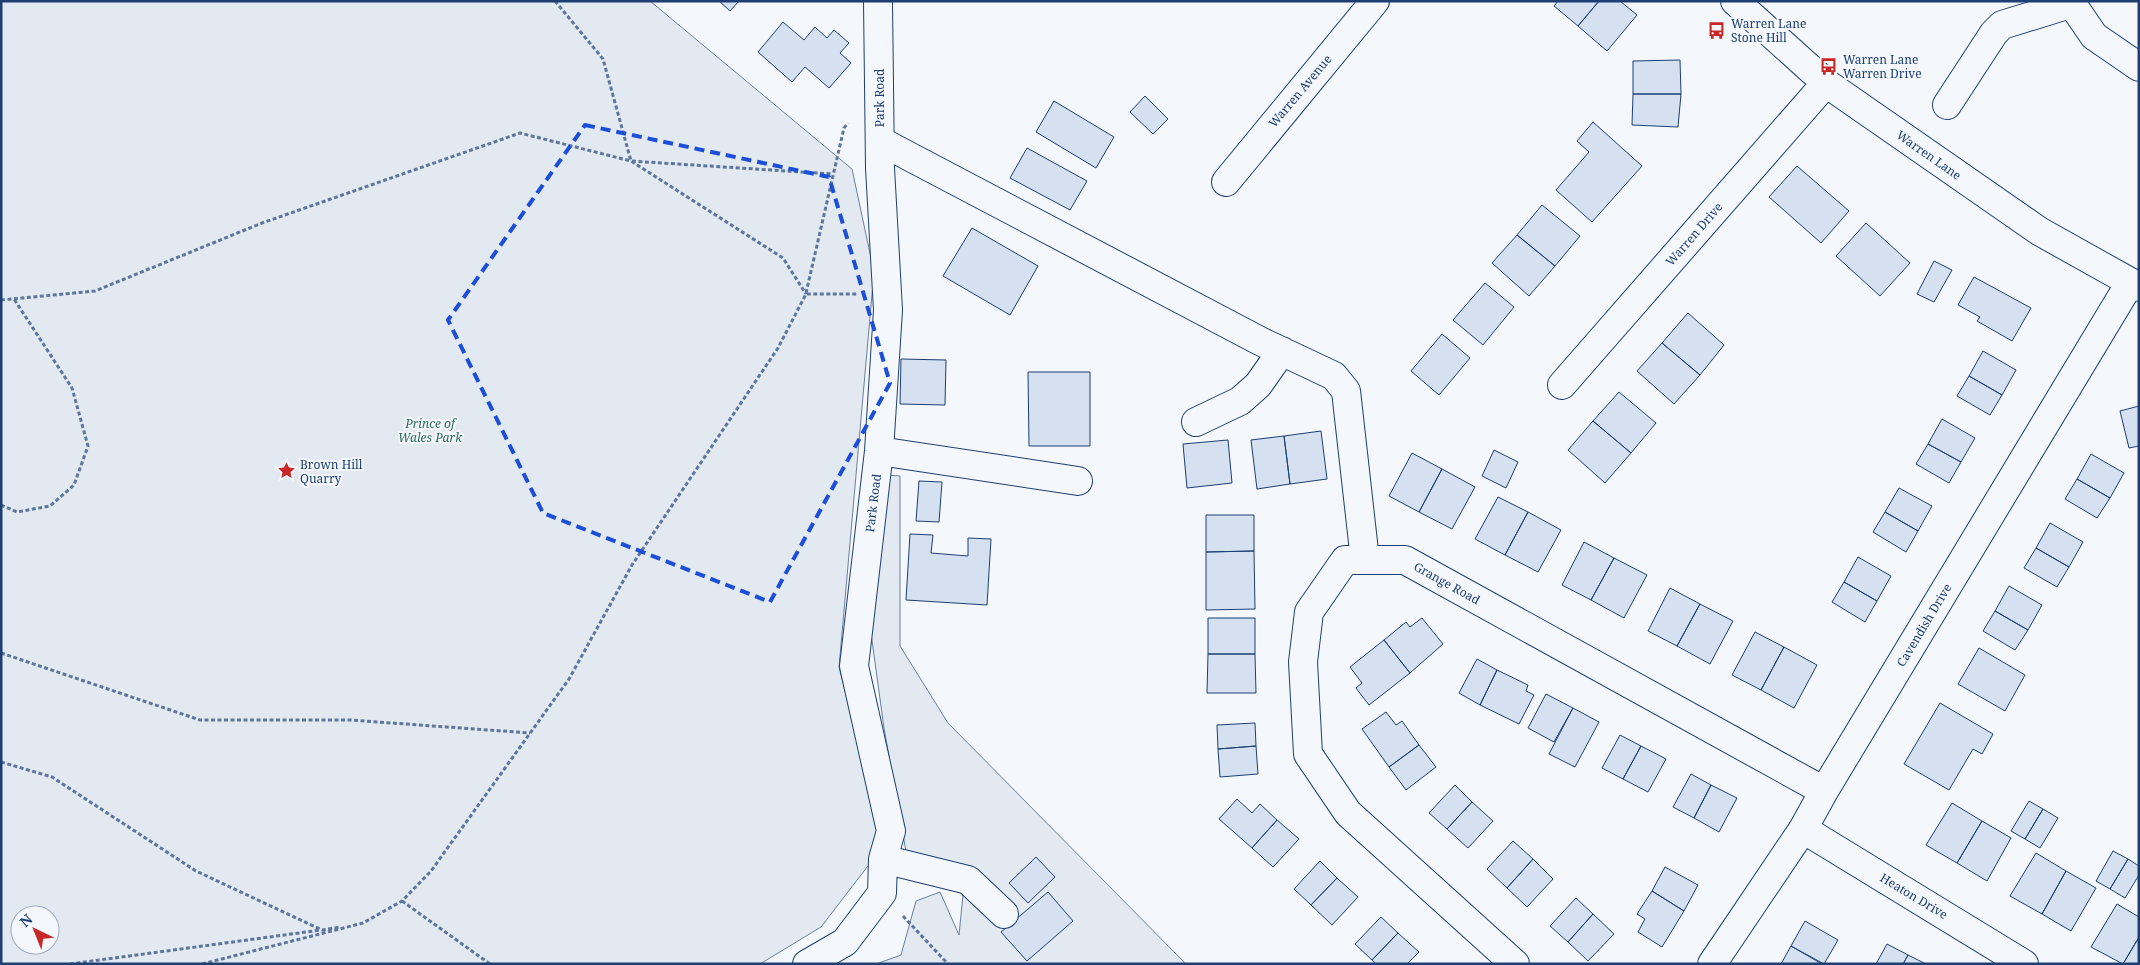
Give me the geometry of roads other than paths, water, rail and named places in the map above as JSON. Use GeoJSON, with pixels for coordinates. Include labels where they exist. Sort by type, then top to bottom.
{"type":"FeatureCollection","features":[{"type":"Feature","properties":{"kind":"street","name":"Warren Avenue"},"geometry":{"type":"LineString","coordinates":[[1226,182],[1375,1]]}},
{"type":"Feature","properties":{"kind":"street","name":"Warren Lane"},"geometry":{"type":"LineString","coordinates":[[1736,1],[1826,83],[2039,231],[2134,285]]}},
{"type":"Feature","properties":{"kind":"street"},"geometry":{"type":"LineString","coordinates":[[1947,105],[1994,33],[2002,25],[2070,2],[2094,36],[2139,67]]}},
{"type":"Feature","properties":{"kind":"street","name":"Park Road"},"geometry":{"type":"LineString","coordinates":[[807,964],[845,942],[882,893],[883,859],[891,831],[854,666],[879,451],[888,310],[873,6]]}},
{"type":"Feature","properties":{"kind":"street","name":"Warren Drive"},"geometry":{"type":"LineString","coordinates":[[1562,385],[1826,83]]}},
{"type":"Feature","properties":{"kind":"street"},"geometry":{"type":"LineString","coordinates":[[880,141],[1282,351],[1334,376],[1346,391],[1365,560]]}},
{"type":"Feature","properties":{"kind":"street","name":"Cavendish Drive"},"geometry":{"type":"LineString","coordinates":[[1712,964],[1803,829],[1824,791],[2134,285]]}},
{"type":"Feature","properties":{"kind":"street"},"geometry":{"type":"LineString","coordinates":[[1196,422],[1240,402],[1258,385],[1282,351]]}},
{"type":"Feature","properties":{"kind":"street"},"geometry":{"type":"LineString","coordinates":[[879,451],[1078,481]]}},
{"type":"Feature","properties":{"kind":"street","name":"Grange Road"},"geometry":{"type":"LineString","coordinates":[[1515,964],[1348,813],[1308,754],[1303,662],[1309,612],[1345,560],[1406,560],[1824,791]]}},
{"type":"Feature","properties":{"kind":"street","name":"Heaton Drive"},"geometry":{"type":"LineString","coordinates":[[1803,829],[2024,964]]}},
{"type":"Feature","properties":{"kind":"street"},"geometry":{"type":"LineString","coordinates":[[883,859],[968,880],[1004,914]]}},
{"type":"Feature","properties":{"kind":"place","name":"Warren Lane Stone Hill"},"geometry":{"type":"Point","coordinates":[1717,30]}},
{"type":"Feature","properties":{"kind":"place","name":"Warren Lane Warren Drive"},"geometry":{"type":"Point","coordinates":[1829,66]}},
{"type":"Feature","properties":{"kind":"place","name":"Brown Hill Quarry"},"geometry":{"type":"Point","coordinates":[286,471]}},
{"type":"Feature","properties":{"kind":"park label","name":"Prince of Wales Park"},"geometry":{"type":"Point","coordinates":[430,430]}}]}
